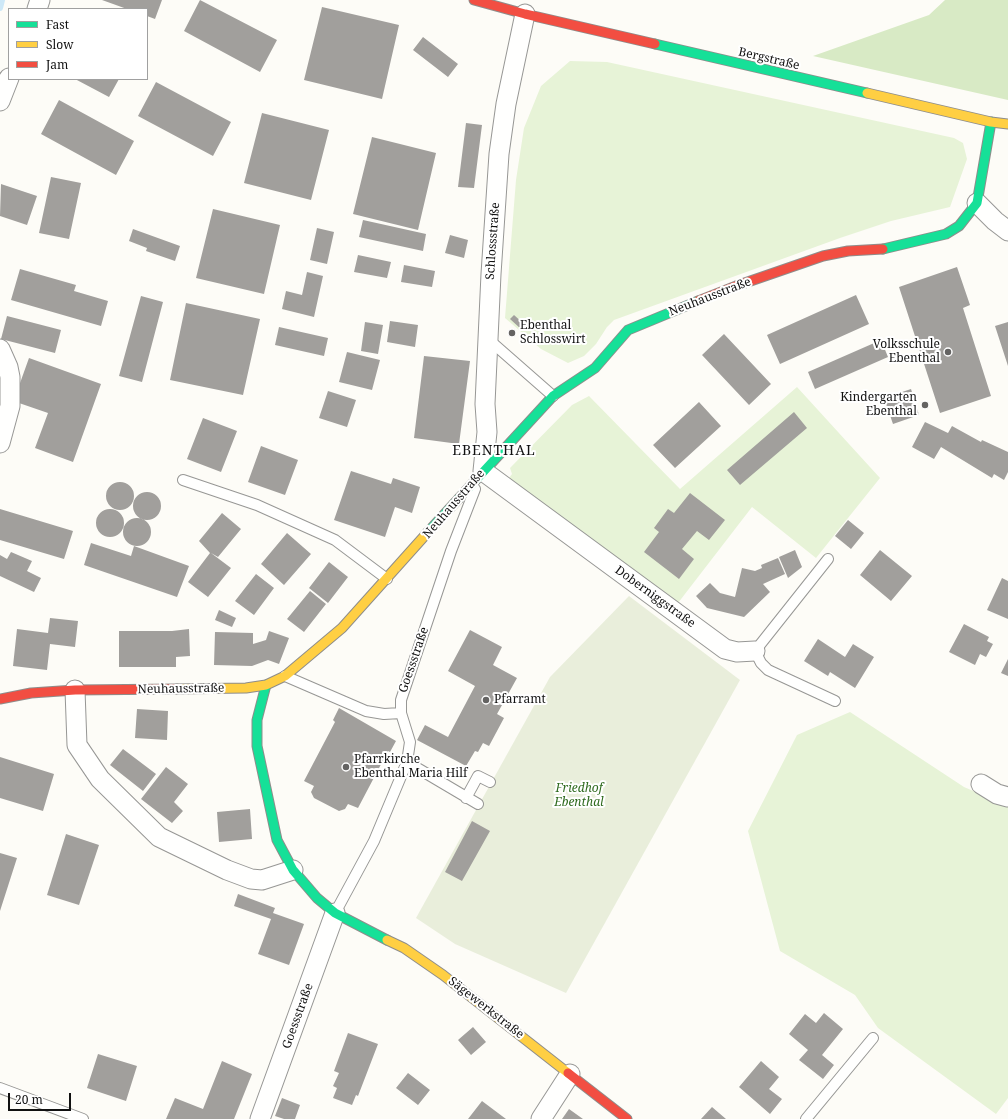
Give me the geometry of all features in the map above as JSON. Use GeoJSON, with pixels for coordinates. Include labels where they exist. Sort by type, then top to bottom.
{"type":"FeatureCollection","features":[{"type":"Feature","properties":{"kind":"street","name":"Bergstraße"},"geometry":{"type":"LineString","coordinates":[[474,0],[526,14],[991,122],[1008,124]]}},
{"type":"Feature","properties":{"kind":"street","name":"Schlossstraße"},"geometry":{"type":"LineString","coordinates":[[482,471],[487,432],[485,404],[488,339],[500,154],[506,104],[526,14]]}},
{"type":"Feature","properties":{"kind":"street"},"geometry":{"type":"LineString","coordinates":[[0,101],[8,80]]}},
{"type":"Feature","properties":{"kind":"street","name":"Neuhausstraße"},"geometry":{"type":"LineString","coordinates":[[0,699],[32,693],[75,690],[246,688],[266,685],[285,676],[342,628],[482,471],[553,396],[595,368],[628,330],[646,321],[736,286],[823,256],[848,251],[890,250],[946,234],[959,226],[977,203],[991,122]]}},
{"type":"Feature","properties":{"kind":"street"},"geometry":{"type":"LineString","coordinates":[[977,203],[995,221],[1008,231]]}},
{"type":"Feature","properties":{"kind":"street"},"geometry":{"type":"LineString","coordinates":[[0,349],[8,367],[10,377],[10,406],[0,443]]}},
{"type":"Feature","properties":{"kind":"street","name":"Doberniggstraße"},"geometry":{"type":"LineString","coordinates":[[482,471],[725,649],[737,652],[755,651]]}},
{"type":"Feature","properties":{"kind":"street"},"geometry":{"type":"LineString","coordinates":[[266,685],[257,720],[258,746],[268,802],[277,840],[293,870],[317,898],[336,912]]}},
{"type":"Feature","properties":{"kind":"street"},"geometry":{"type":"LineString","coordinates":[[75,690],[77,745],[100,779],[159,837],[227,870],[251,879],[262,880],[293,870]]}},
{"type":"Feature","properties":{"kind":"street"},"geometry":{"type":"LineString","coordinates":[[980,784],[997,794],[1008,797]]}},
{"type":"Feature","properties":{"kind":"street","name":"Sägewerkstraße"},"geometry":{"type":"LineString","coordinates":[[336,912],[382,935],[443,975],[627,1119]]}},
{"type":"Feature","properties":{"kind":"street","name":"Goessstraße"},"geometry":{"type":"LineString","coordinates":[[260,1119],[336,912]]}},
{"type":"Feature","properties":{"kind":"street"},"geometry":{"type":"LineString","coordinates":[[541,1119],[570,1074]]}},
{"type":"Feature","properties":{"kind":"lane"},"geometry":{"type":"LineString","coordinates":[[488,339],[553,396]]}},
{"type":"Feature","properties":{"kind":"lane","name":"Goessstraße"},"geometry":{"type":"LineString","coordinates":[[336,912],[374,842],[407,762],[410,742],[401,713],[401,700],[448,558],[482,471]]}},
{"type":"Feature","properties":{"kind":"lane"},"geometry":{"type":"LineString","coordinates":[[183,480],[258,505],[335,540],[387,579]]}},
{"type":"Feature","properties":{"kind":"lane"},"geometry":{"type":"LineString","coordinates":[[828,559],[755,651],[761,663],[768,670],[835,701]]}},
{"type":"Feature","properties":{"kind":"lane"},"geometry":{"type":"LineString","coordinates":[[285,676],[366,711],[384,714],[401,713]]}},
{"type":"Feature","properties":{"kind":"lane"},"geometry":{"type":"LineString","coordinates":[[407,762],[478,804]]}},
{"type":"Feature","properties":{"kind":"lane"},"geometry":{"type":"LineString","coordinates":[[466,798],[478,776],[490,782]]}},
{"type":"Feature","properties":{"kind":"lane"},"geometry":{"type":"LineString","coordinates":[[806,1119],[873,1038]]}},
{"type":"Feature","properties":{"kind":"lane"},"geometry":{"type":"LineString","coordinates":[[0,1088],[83,1119]]}},
{"type":"Feature","properties":{"kind":"green space"},"geometry":{"type":"Polygon","coordinates":[[[945,0],[1008,0],[1008,100],[813,56],[929,15],[945,0]]]}},
{"type":"Feature","properties":{"kind":"green space"},"geometry":{"type":"Polygon","coordinates":[[[570,61],[607,62],[954,138],[963,143],[967,159],[950,207],[891,221],[840,238],[614,320],[607,327],[596,344],[584,356],[568,363],[541,349],[505,318],[516,180],[524,128],[541,86],[570,61]]]}},
{"type":"Feature","properties":{"kind":"green space"},"geometry":{"type":"Polygon","coordinates":[[[797,387],[880,478],[816,558],[752,507],[678,603],[509,478],[512,474],[510,468],[572,405],[589,396],[680,489],[797,387]]]}},
{"type":"Feature","properties":{"kind":"green space","name":"Friedhof Ebenthal"},"geometry":{"type":"Polygon","coordinates":[[[629,596],[740,680],[566,993],[455,944],[416,918],[550,677],[629,596]]]}},
{"type":"Feature","properties":{"kind":"green space"},"geometry":{"type":"Polygon","coordinates":[[[850,712],[964,787],[1008,806],[1008,1098],[996,1114],[878,1028],[855,995],[780,951],[748,831],[797,735],[850,712]]]}},
{"type":"Feature","properties":{"kind":"building"},"geometry":{"type":"Polygon","coordinates":[[[102,0],[162,0],[155,19],[148,16],[148,8],[124,8],[102,0]]]}},
{"type":"Feature","properties":{"kind":"building"},"geometry":{"type":"Polygon","coordinates":[[[200,0],[277,40],[260,72],[184,31],[200,0]]]}},
{"type":"Feature","properties":{"kind":"building"},"geometry":{"type":"Polygon","coordinates":[[[322,7],[399,25],[382,99],[304,80],[322,7]]]}},
{"type":"Feature","properties":{"kind":"building"},"geometry":{"type":"Polygon","coordinates":[[[423,37],[458,64],[448,77],[413,50],[423,37]]]}},
{"type":"Feature","properties":{"kind":"building"},"geometry":{"type":"Polygon","coordinates":[[[77,80],[118,80],[109,97],[77,80]]]}},
{"type":"Feature","properties":{"kind":"building"},"geometry":{"type":"Polygon","coordinates":[[[156,82],[231,122],[213,156],[138,116],[156,82]]]}},
{"type":"Feature","properties":{"kind":"building"},"geometry":{"type":"Polygon","coordinates":[[[59,100],[134,141],[116,175],[41,134],[59,100]]]}},
{"type":"Feature","properties":{"kind":"building"},"geometry":{"type":"Polygon","coordinates":[[[262,113],[329,130],[311,200],[244,183],[262,113]]]}},
{"type":"Feature","properties":{"kind":"building"},"geometry":{"type":"Polygon","coordinates":[[[466,123],[482,125],[474,188],[458,187],[466,123]]]}},
{"type":"Feature","properties":{"kind":"building"},"geometry":{"type":"Polygon","coordinates":[[[372,137],[436,153],[418,230],[353,214],[372,137]]]}},
{"type":"Feature","properties":{"kind":"building"},"geometry":{"type":"Polygon","coordinates":[[[51,177],[81,183],[69,239],[39,233],[51,177]]]}},
{"type":"Feature","properties":{"kind":"building"},"geometry":{"type":"Polygon","coordinates":[[[1,184],[37,196],[27,225],[0,216],[1,184]]]}},
{"type":"Feature","properties":{"kind":"building"},"geometry":{"type":"Polygon","coordinates":[[[213,209],[280,225],[264,294],[196,278],[213,209]]]}},
{"type":"Feature","properties":{"kind":"building"},"geometry":{"type":"Polygon","coordinates":[[[363,220],[426,234],[423,251],[359,237],[363,220]]]}},
{"type":"Feature","properties":{"kind":"building"},"geometry":{"type":"Polygon","coordinates":[[[317,228],[334,232],[327,264],[310,260],[317,228]]]}},
{"type":"Feature","properties":{"kind":"building"},"geometry":{"type":"Polygon","coordinates":[[[133,229],[180,246],[175,261],[146,251],[147,248],[129,241],[133,229]]]}},
{"type":"Feature","properties":{"kind":"building"},"geometry":{"type":"Polygon","coordinates":[[[450,235],[468,240],[464,258],[445,253],[450,235]]]}},
{"type":"Feature","properties":{"kind":"building"},"geometry":{"type":"Polygon","coordinates":[[[358,255],[391,262],[387,278],[354,272],[358,255]]]}},
{"type":"Feature","properties":{"kind":"building"},"geometry":{"type":"Polygon","coordinates":[[[404,265],[435,271],[432,287],[401,282],[404,265]]]}},
{"type":"Feature","properties":{"kind":"building","name":"Volksschule Ebenthal"},"geometry":{"type":"Polygon","coordinates":[[[957,267],[970,305],[963,308],[991,396],[940,413],[899,287],[957,267]]]}},
{"type":"Feature","properties":{"kind":"building"},"geometry":{"type":"Polygon","coordinates":[[[20,269],[76,285],[74,291],[108,301],[101,326],[11,300],[20,269]]]}},
{"type":"Feature","properties":{"kind":"building"},"geometry":{"type":"Polygon","coordinates":[[[307,272],[323,276],[314,317],[282,309],[286,291],[302,295],[307,272]]]}},
{"type":"Feature","properties":{"kind":"building"},"geometry":{"type":"Polygon","coordinates":[[[856,295],[869,324],[780,364],[767,335],[856,295]]]}},
{"type":"Feature","properties":{"kind":"building"},"geometry":{"type":"Polygon","coordinates":[[[141,296],[163,302],[142,382],[119,376],[141,296]]]}},
{"type":"Feature","properties":{"kind":"building"},"geometry":{"type":"Polygon","coordinates":[[[186,303],[260,319],[243,395],[170,380],[186,303]]]}},
{"type":"Feature","properties":{"kind":"building"},"geometry":{"type":"Polygon","coordinates":[[[514,315],[525,325],[521,329],[510,319],[514,315]]]}},
{"type":"Feature","properties":{"kind":"building"},"geometry":{"type":"Polygon","coordinates":[[[7,316],[61,330],[55,353],[1,339],[7,316]]]}},
{"type":"Feature","properties":{"kind":"building"},"geometry":{"type":"Polygon","coordinates":[[[390,321],[418,325],[415,347],[387,342],[390,321]]]}},
{"type":"Feature","properties":{"kind":"building"},"geometry":{"type":"Polygon","coordinates":[[[365,322],[383,325],[378,354],[361,351],[365,322]]]}},
{"type":"Feature","properties":{"kind":"building"},"geometry":{"type":"Polygon","coordinates":[[[1008,322],[1008,366],[995,326],[1008,322]]]}},
{"type":"Feature","properties":{"kind":"building"},"geometry":{"type":"Polygon","coordinates":[[[279,327],[328,338],[324,356],[275,345],[279,327]]]}},
{"type":"Feature","properties":{"kind":"building"},"geometry":{"type":"Polygon","coordinates":[[[724,334],[771,384],[749,405],[702,355],[724,334]]]}},
{"type":"Feature","properties":{"kind":"building"},"geometry":{"type":"Polygon","coordinates":[[[881,340],[888,357],[815,389],[808,372],[881,340]]]}},
{"type":"Feature","properties":{"kind":"building"},"geometry":{"type":"Polygon","coordinates":[[[347,352],[380,360],[372,390],[339,382],[347,352]]]}},
{"type":"Feature","properties":{"kind":"building"},"geometry":{"type":"Polygon","coordinates":[[[424,356],[470,361],[459,444],[414,438],[424,356]]]}},
{"type":"Feature","properties":{"kind":"building"},"geometry":{"type":"Polygon","coordinates":[[[29,358],[101,384],[73,462],[35,448],[48,413],[19,403],[20,399],[15,397],[29,358]]]}},
{"type":"Feature","properties":{"kind":"building"},"geometry":{"type":"Polygon","coordinates":[[[911,389],[919,415],[893,424],[884,398],[911,389]]]}},
{"type":"Feature","properties":{"kind":"building"},"geometry":{"type":"Polygon","coordinates":[[[328,391],[356,400],[347,427],[319,418],[328,391]]]}},
{"type":"Feature","properties":{"kind":"building"},"geometry":{"type":"Polygon","coordinates":[[[699,402],[721,426],[675,468],[653,445],[699,402]]]}},
{"type":"Feature","properties":{"kind":"building"},"geometry":{"type":"Polygon","coordinates":[[[794,412],[807,428],[740,485],[727,470],[794,412]]]}},
{"type":"Feature","properties":{"kind":"building"},"geometry":{"type":"Polygon","coordinates":[[[203,418],[237,431],[221,472],[187,459],[203,418]]]}},
{"type":"Feature","properties":{"kind":"building"},"geometry":{"type":"Polygon","coordinates":[[[925,422],[948,433],[952,426],[981,442],[982,440],[1008,452],[1008,472],[1004,480],[994,474],[992,478],[941,447],[934,459],[912,447],[925,422]]]}},
{"type":"Feature","properties":{"kind":"building"},"geometry":{"type":"Polygon","coordinates":[[[261,446],[298,460],[285,495],[248,482],[261,446]]]}},
{"type":"Feature","properties":{"kind":"building"},"geometry":{"type":"Polygon","coordinates":[[[351,471],[391,484],[393,478],[420,487],[412,513],[395,507],[385,537],[334,520],[351,471]]]}},
{"type":"Feature","properties":{"kind":"building"},"geometry":{"type":"Polygon","coordinates":[[[120,482],[130,486],[134,496],[130,506],[120,510],[110,506],[106,496],[110,486],[120,482]]]}},
{"type":"Feature","properties":{"kind":"building"},"geometry":{"type":"Polygon","coordinates":[[[147,492],[157,496],[161,506],[157,516],[147,520],[137,516],[133,506],[137,496],[147,492]]]}},
{"type":"Feature","properties":{"kind":"building"},"geometry":{"type":"Polygon","coordinates":[[[690,493],[725,520],[709,540],[697,531],[682,549],[694,559],[679,579],[644,552],[659,532],[654,528],[668,509],[674,513],[690,493]]]}},
{"type":"Feature","properties":{"kind":"building"},"geometry":{"type":"Polygon","coordinates":[[[0,509],[73,531],[64,559],[0,540],[0,509]]]}},
{"type":"Feature","properties":{"kind":"building"},"geometry":{"type":"Polygon","coordinates":[[[110,509],[120,513],[124,523],[120,533],[110,537],[100,533],[96,523],[100,513],[110,509]]]}},
{"type":"Feature","properties":{"kind":"building"},"geometry":{"type":"Polygon","coordinates":[[[222,513],[241,529],[218,557],[211,553],[231,568],[208,597],[188,582],[210,553],[199,541],[222,513]]]}},
{"type":"Feature","properties":{"kind":"building"},"geometry":{"type":"Polygon","coordinates":[[[137,518],[147,522],[151,532],[147,542],[137,546],[127,542],[123,532],[127,522],[137,518]]]}},
{"type":"Feature","properties":{"kind":"building"},"geometry":{"type":"Polygon","coordinates":[[[848,520],[864,533],[851,549],[835,536],[848,520]]]}},
{"type":"Feature","properties":{"kind":"building"},"geometry":{"type":"Polygon","coordinates":[[[287,533],[311,554],[284,585],[261,564],[287,533]]]}},
{"type":"Feature","properties":{"kind":"building"},"geometry":{"type":"Polygon","coordinates":[[[91,543],[131,556],[134,546],[189,566],[177,597],[84,565],[91,543]]]}},
{"type":"Feature","properties":{"kind":"building"},"geometry":{"type":"Polygon","coordinates":[[[795,550],[802,567],[788,578],[779,557],[795,550]]]}},
{"type":"Feature","properties":{"kind":"building"},"geometry":{"type":"Polygon","coordinates":[[[880,550],[912,576],[891,601],[860,575],[880,550]]]}},
{"type":"Feature","properties":{"kind":"building"},"geometry":{"type":"Polygon","coordinates":[[[11,552],[32,561],[27,571],[41,578],[34,592],[0,576],[0,555],[7,559],[11,552]]]}},
{"type":"Feature","properties":{"kind":"building"},"geometry":{"type":"Polygon","coordinates":[[[778,558],[785,574],[763,584],[770,592],[744,617],[707,608],[696,596],[710,583],[720,593],[735,597],[742,568],[755,571],[762,568],[761,565],[778,558]]]}},
{"type":"Feature","properties":{"kind":"building"},"geometry":{"type":"Polygon","coordinates":[[[329,562],[348,577],[328,603],[309,588],[329,562]]]}},
{"type":"Feature","properties":{"kind":"building"},"geometry":{"type":"Polygon","coordinates":[[[256,574],[274,588],[254,615],[235,601],[256,574]]]}},
{"type":"Feature","properties":{"kind":"building"},"geometry":{"type":"Polygon","coordinates":[[[1002,578],[1008,581],[1008,619],[987,610],[1002,578]]]}},
{"type":"Feature","properties":{"kind":"building"},"geometry":{"type":"Polygon","coordinates":[[[310,591],[326,604],[304,632],[287,619],[310,591]]]}},
{"type":"Feature","properties":{"kind":"building"},"geometry":{"type":"Polygon","coordinates":[[[219,610],[236,618],[232,627],[215,620],[219,610]]]}},
{"type":"Feature","properties":{"kind":"building"},"geometry":{"type":"Polygon","coordinates":[[[50,618],[78,621],[75,647],[50,644],[47,670],[13,666],[17,629],[48,633],[50,618]]]}},
{"type":"Feature","properties":{"kind":"building"},"geometry":{"type":"Polygon","coordinates":[[[964,624],[989,637],[987,641],[993,644],[986,657],[980,654],[975,665],[949,652],[964,624]]]}},
{"type":"Feature","properties":{"kind":"building"},"geometry":{"type":"Polygon","coordinates":[[[189,629],[190,656],[176,657],[176,667],[119,667],[119,631],[172,631],[189,629]]]}},
{"type":"Feature","properties":{"kind":"building","name":"Pfarramt"},"geometry":{"type":"Polygon","coordinates":[[[470,630],[502,647],[493,665],[517,678],[497,714],[504,718],[489,746],[483,743],[478,752],[475,751],[466,766],[417,740],[425,725],[448,737],[475,686],[448,671],[470,630]]]}},
{"type":"Feature","properties":{"kind":"building"},"geometry":{"type":"Polygon","coordinates":[[[269,631],[289,638],[279,664],[268,660],[252,666],[214,665],[215,632],[253,633],[253,644],[266,640],[269,631]]]}},
{"type":"Feature","properties":{"kind":"building"},"geometry":{"type":"Polygon","coordinates":[[[818,639],[845,657],[853,644],[874,657],[855,688],[830,672],[828,676],[804,661],[818,639]]]}},
{"type":"Feature","properties":{"kind":"building"},"geometry":{"type":"Polygon","coordinates":[[[1008,659],[1008,676],[1001,673],[1008,659]]]}},
{"type":"Feature","properties":{"kind":"building","name":"Pfarrkirche Ebenthal Maria Hilf"},"geometry":{"type":"Polygon","coordinates":[[[339,708],[396,741],[390,752],[388,751],[358,808],[348,804],[345,809],[339,811],[314,798],[311,792],[314,786],[304,781],[335,722],[333,720],[339,708]]]}},
{"type":"Feature","properties":{"kind":"building"},"geometry":{"type":"Polygon","coordinates":[[[137,709],[168,711],[167,740],[135,738],[137,709]]]}},
{"type":"Feature","properties":{"kind":"building"},"geometry":{"type":"Polygon","coordinates":[[[123,749],[156,774],[143,791],[110,765],[123,749]]]}},
{"type":"Feature","properties":{"kind":"building"},"geometry":{"type":"Polygon","coordinates":[[[0,757],[54,774],[43,811],[0,798],[0,757]]]}},
{"type":"Feature","properties":{"kind":"building"},"geometry":{"type":"Polygon","coordinates":[[[166,767],[188,784],[174,802],[183,811],[172,823],[141,799],[166,767]]]}},
{"type":"Feature","properties":{"kind":"building"},"geometry":{"type":"Polygon","coordinates":[[[250,809],[252,839],[219,842],[217,812],[250,809]]]}},
{"type":"Feature","properties":{"kind":"building"},"geometry":{"type":"Polygon","coordinates":[[[472,821],[490,831],[462,881],[445,872],[472,821]]]}},
{"type":"Feature","properties":{"kind":"building"},"geometry":{"type":"Polygon","coordinates":[[[66,834],[99,845],[79,905],[47,895],[66,834]]]}},
{"type":"Feature","properties":{"kind":"building"},"geometry":{"type":"Polygon","coordinates":[[[0,853],[17,858],[0,911],[0,853]]]}},
{"type":"Feature","properties":{"kind":"building"},"geometry":{"type":"Polygon","coordinates":[[[238,894],[275,908],[273,913],[304,924],[289,965],[258,954],[271,919],[234,906],[238,894]]]}},
{"type":"Feature","properties":{"kind":"building"},"geometry":{"type":"Polygon","coordinates":[[[824,1013],[843,1029],[822,1055],[834,1065],[823,1079],[799,1060],[808,1050],[789,1034],[805,1014],[816,1023],[824,1013]]]}},
{"type":"Feature","properties":{"kind":"building"},"geometry":{"type":"Polygon","coordinates":[[[473,1027],[486,1042],[471,1055],[458,1040],[473,1027]]]}},
{"type":"Feature","properties":{"kind":"building"},"geometry":{"type":"Polygon","coordinates":[[[348,1033],[378,1044],[358,1096],[356,1095],[352,1105],[333,1098],[337,1088],[333,1086],[339,1073],[334,1071],[348,1033]]]}},
{"type":"Feature","properties":{"kind":"building"},"geometry":{"type":"Polygon","coordinates":[[[98,1054],[137,1066],[126,1101],[87,1088],[98,1054]]]}},
{"type":"Feature","properties":{"kind":"building"},"geometry":{"type":"Polygon","coordinates":[[[222,1061],[252,1074],[234,1119],[166,1119],[175,1098],[203,1109],[222,1061]]]}},
{"type":"Feature","properties":{"kind":"building"},"geometry":{"type":"Polygon","coordinates":[[[761,1061],[779,1077],[769,1089],[782,1099],[770,1114],[739,1087],[761,1061]]]}},
{"type":"Feature","properties":{"kind":"building"},"geometry":{"type":"Polygon","coordinates":[[[408,1073],[430,1090],[418,1105],[396,1088],[408,1073]]]}},
{"type":"Feature","properties":{"kind":"building"},"geometry":{"type":"Polygon","coordinates":[[[282,1098],[300,1105],[295,1119],[284,1119],[275,1116],[282,1098]]]}},
{"type":"Feature","properties":{"kind":"building"},"geometry":{"type":"Polygon","coordinates":[[[482,1101],[506,1119],[468,1119],[482,1101]]]}},
{"type":"Feature","properties":{"kind":"building"},"geometry":{"type":"Polygon","coordinates":[[[712,1107],[726,1119],[701,1119],[712,1107]]]}},
{"type":"Feature","properties":{"kind":"building"},"geometry":{"type":"Polygon","coordinates":[[[569,1109],[583,1119],[562,1119],[569,1109]]]}},
{"type":"Feature","properties":{"kind":"waterway"},"geometry":{"type":"LineString","coordinates":[[0,8],[2,0]]}},
{"type":"Feature","properties":{"kind":"traffic: fast"},"geometry":{"type":"LineString","coordinates":[[655,44],[867,93]]}},
{"type":"Feature","properties":{"kind":"traffic: fast"},"geometry":{"type":"LineString","coordinates":[[883,249],[946,234],[959,226],[977,203],[991,122]]}},
{"type":"Feature","properties":{"kind":"traffic: fast"},"geometry":{"type":"LineString","coordinates":[[428,532],[553,396],[595,368],[628,330],[698,301]]}},
{"type":"Feature","properties":{"kind":"traffic: fast"},"geometry":{"type":"LineString","coordinates":[[266,685],[257,720],[257,746],[277,840],[293,870],[317,898],[335,913],[387,940]]}},
{"type":"Feature","properties":{"kind":"traffic: slow"},"geometry":{"type":"LineString","coordinates":[[867,93],[991,122],[1008,124]]}},
{"type":"Feature","properties":{"kind":"traffic: slow"},"geometry":{"type":"LineString","coordinates":[[177,689],[246,688],[266,685],[285,676],[342,628],[428,532]]}},
{"type":"Feature","properties":{"kind":"traffic: slow"},"geometry":{"type":"LineString","coordinates":[[387,940],[404,948],[443,975],[568,1073]]}},
{"type":"Feature","properties":{"kind":"traffic: jam"},"geometry":{"type":"LineString","coordinates":[[474,0],[525,14],[655,44]]}},
{"type":"Feature","properties":{"kind":"traffic: jam"},"geometry":{"type":"LineString","coordinates":[[698,301],[736,286],[823,256],[848,251],[883,249]]}},
{"type":"Feature","properties":{"kind":"traffic: jam"},"geometry":{"type":"LineString","coordinates":[[0,699],[31,693],[75,690],[177,689]]}},
{"type":"Feature","properties":{"kind":"traffic: jam"},"geometry":{"type":"LineString","coordinates":[[568,1073],[627,1119]]}},
{"type":"Feature","properties":{"kind":"place","name":"Ebenthal Schlosswirt"},"geometry":{"type":"Point","coordinates":[512,333]}},
{"type":"Feature","properties":{"kind":"place","name":"Volksschule Ebenthal"},"geometry":{"type":"Point","coordinates":[948,352]}},
{"type":"Feature","properties":{"kind":"place","name":"Kindergarten Ebenthal"},"geometry":{"type":"Point","coordinates":[925,405]}},
{"type":"Feature","properties":{"kind":"place","name":"Pfarramt"},"geometry":{"type":"Point","coordinates":[486,700]}},
{"type":"Feature","properties":{"kind":"place","name":"Pfarrkirche Ebenthal Maria Hilf"},"geometry":{"type":"Point","coordinates":[346,767]}},
{"type":"Feature","properties":{"kind":"district","name":"EBENTHAL"},"geometry":{"type":"Point","coordinates":[494,451]}}]}
